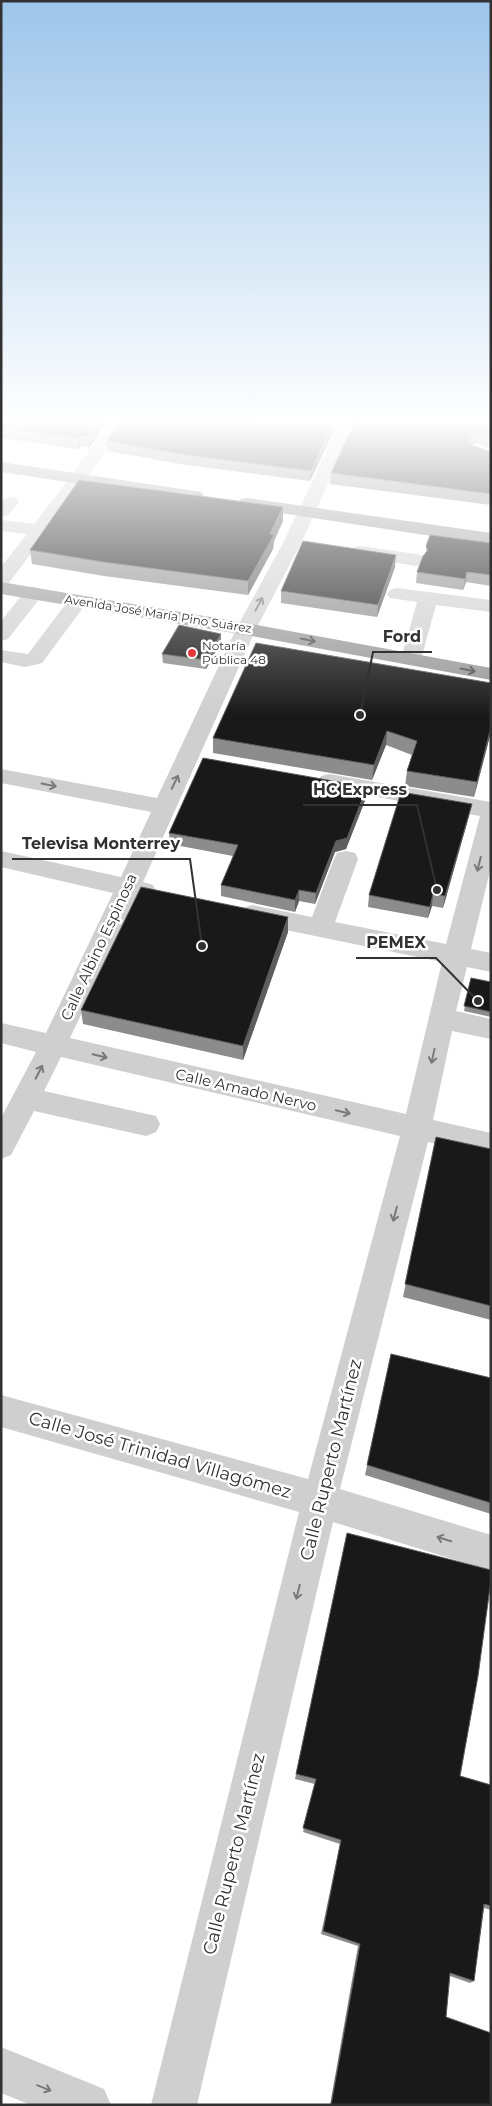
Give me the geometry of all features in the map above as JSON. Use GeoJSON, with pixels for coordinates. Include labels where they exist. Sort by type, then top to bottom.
{"type":"FeatureCollection","features":[{"type":"Feature","properties":{"kind":"highway"},"geometry":{"type":"LineString","coordinates":[[356,519],[491,539]]}},
{"type":"Feature","properties":{"kind":"highway","name":"Avenida José María Pino Suárez"},"geometry":{"type":"LineString","coordinates":[[1,588],[246,628],[491,674]]}},
{"type":"Feature","properties":{"kind":"street"},"geometry":{"type":"LineString","coordinates":[[1,580],[47,519]]}},
{"type":"Feature","properties":{"kind":"street","name":"Calle Albino Espinosa"},"geometry":{"type":"LineString","coordinates":[[1,1147],[53,1046],[164,807],[197,759],[246,628],[299,544],[304,519]]}},
{"type":"Feature","properties":{"kind":"street"},"geometry":{"type":"LineString","coordinates":[[1,525],[39,530]]}},
{"type":"Feature","properties":{"kind":"street"},"geometry":{"type":"LineString","coordinates":[[343,550],[416,560]]}},
{"type":"Feature","properties":{"kind":"street"},"geometry":{"type":"LineString","coordinates":[[1,635],[34,593]]}},
{"type":"Feature","properties":{"kind":"street"},"geometry":{"type":"LineString","coordinates":[[396,594],[491,606]]}},
{"type":"Feature","properties":{"kind":"street"},"geometry":{"type":"LineString","coordinates":[[412,659],[428,598]]}},
{"type":"Feature","properties":{"kind":"street"},"geometry":{"type":"LineString","coordinates":[[1,656],[26,661],[34,659],[78,600]]}},
{"type":"Feature","properties":{"kind":"street"},"geometry":{"type":"LineString","coordinates":[[1,776],[164,807]]}},
{"type":"Feature","properties":{"kind":"street"},"geometry":{"type":"LineString","coordinates":[[305,777],[491,810]]}},
{"type":"Feature","properties":{"kind":"street","name":"Calle Ruperto Martínez"},"geometry":{"type":"LineString","coordinates":[[174,2105],[320,1500],[417,1128],[441,1018],[491,817]]}},
{"type":"Feature","properties":{"kind":"street"},"geometry":{"type":"LineString","coordinates":[[1,859],[166,896]]}},
{"type":"Feature","properties":{"kind":"street"},"geometry":{"type":"LineString","coordinates":[[320,928],[346,859]]}},
{"type":"Feature","properties":{"kind":"street"},"geometry":{"type":"LineString","coordinates":[[233,910],[491,963]]}},
{"type":"Feature","properties":{"kind":"street"},"geometry":{"type":"LineString","coordinates":[[441,1018],[491,1028]]}},
{"type":"Feature","properties":{"kind":"street","name":"Calle Amado Nervo"},"geometry":{"type":"LineString","coordinates":[[1,1033],[491,1145]]}},
{"type":"Feature","properties":{"kind":"street"},"geometry":{"type":"LineString","coordinates":[[26,1098],[146,1124]]}},
{"type":"Feature","properties":{"kind":"street","name":"Calle José Trinidad Villagómez"},"geometry":{"type":"LineString","coordinates":[[1,1411],[320,1500],[491,1553]]}},
{"type":"Feature","properties":{"kind":"street"},"geometry":{"type":"LineString","coordinates":[[1,2070],[88,2105]]}},
{"type":"Feature","properties":{"kind":"building"},"geometry":{"type":"Polygon","coordinates":[[[52,519],[277,519],[270,534],[274,535],[248,581],[103,562],[30,550],[52,519]]]}},
{"type":"Feature","properties":{"kind":"building"},"geometry":{"type":"Polygon","coordinates":[[[430,535],[491,543],[491,575],[467,572],[465,579],[417,572],[423,556],[428,550],[426,546],[430,535]]]}},
{"type":"Feature","properties":{"kind":"building"},"geometry":{"type":"Polygon","coordinates":[[[303,541],[396,555],[378,605],[281,591],[303,541]]]}},
{"type":"Feature","properties":{"kind":"building","name":"Notaría Pública 48"},"geometry":{"type":"Polygon","coordinates":[[[179,625],[221,634],[206,660],[162,654],[179,625]]]}},
{"type":"Feature","properties":{"kind":"building"},"geometry":{"type":"Polygon","coordinates":[[[256,643],[491,683],[491,727],[477,782],[407,771],[417,741],[387,731],[374,765],[213,738],[256,643]]]}},
{"type":"Feature","properties":{"kind":"building"},"geometry":{"type":"Polygon","coordinates":[[[203,758],[367,787],[347,838],[336,841],[316,893],[299,890],[295,900],[221,885],[238,845],[169,833],[203,758]]]}},
{"type":"Feature","properties":{"kind":"building"},"geometry":{"type":"Polygon","coordinates":[[[401,792],[472,804],[445,896],[433,894],[430,907],[369,895],[401,792]]]}},
{"type":"Feature","properties":{"kind":"building"},"geometry":{"type":"Polygon","coordinates":[[[141,887],[288,917],[243,1046],[81,1010],[141,887]]]}},
{"type":"Feature","properties":{"kind":"building"},"geometry":{"type":"Polygon","coordinates":[[[471,978],[491,982],[491,1012],[464,1006],[471,978]]]}},
{"type":"Feature","properties":{"kind":"building"},"geometry":{"type":"Polygon","coordinates":[[[436,1137],[491,1149],[491,1306],[405,1284],[436,1137]]]}},
{"type":"Feature","properties":{"kind":"building"},"geometry":{"type":"Polygon","coordinates":[[[391,1354],[491,1378],[491,1503],[367,1465],[391,1354]]]}},
{"type":"Feature","properties":{"kind":"building"},"geometry":{"type":"Polygon","coordinates":[[[347,1533],[491,1570],[478,1676],[460,1776],[491,1785],[491,1906],[484,1904],[474,1981],[450,1973],[446,2017],[491,2033],[491,2105],[331,2105],[360,1944],[323,1931],[341,1840],[303,1828],[316,1779],[296,1774],[347,1533]]]}},
{"type":"Feature","properties":{"kind":"place","name":"Notaría Pública 48"},"geometry":{"type":"Point","coordinates":[192,653]}},
{"type":"Feature","properties":{"kind":"place","name":"Ford"},"geometry":{"type":"Point","coordinates":[360,715]}},
{"type":"Feature","properties":{"kind":"place","name":"HC Express"},"geometry":{"type":"Point","coordinates":[437,890]}},
{"type":"Feature","properties":{"kind":"place","name":"Televisa Monterrey"},"geometry":{"type":"Point","coordinates":[202,946]}},
{"type":"Feature","properties":{"kind":"place","name":"PEMEX"},"geometry":{"type":"Point","coordinates":[478,1001]}}]}
